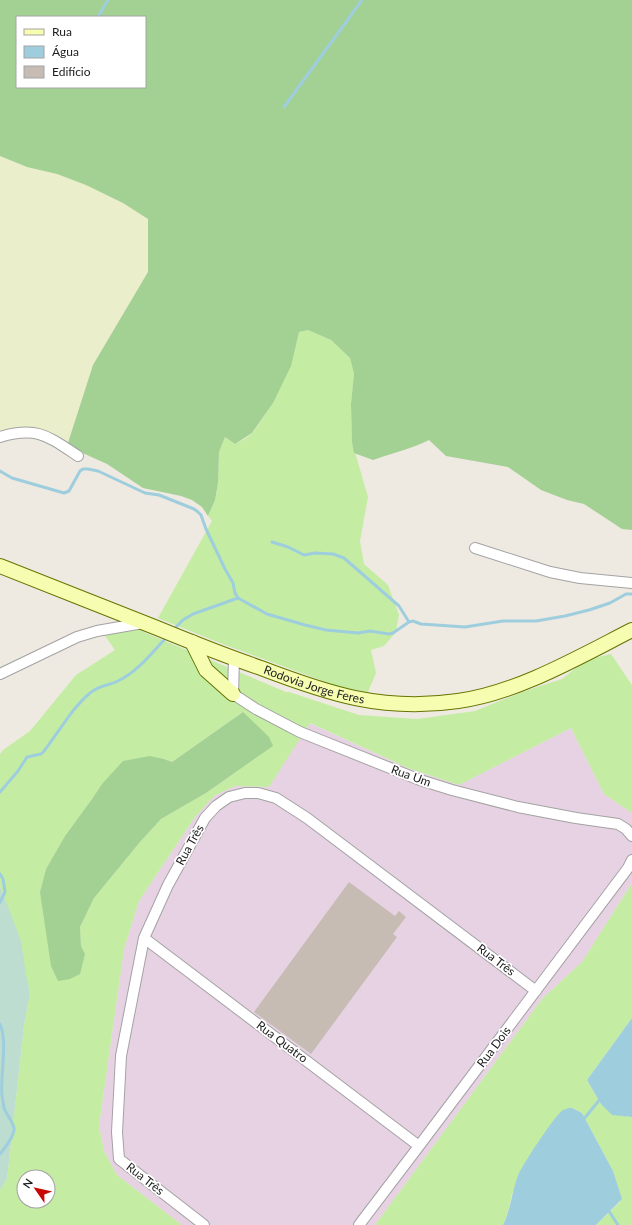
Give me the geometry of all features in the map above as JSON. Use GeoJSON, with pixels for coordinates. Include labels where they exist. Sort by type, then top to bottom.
{"type":"FeatureCollection","features":[{"type":"Feature","properties":{"kind":"main road","name":"Rodovia Jorge Feres"},"geometry":{"type":"LineString","coordinates":[[0,566],[234,659],[302,684],[368,701],[389,704],[418,705],[459,701],[495,693],[531,679],[632,630]]}},
{"type":"Feature","properties":{"kind":"main road"},"geometry":{"type":"LineString","coordinates":[[192,642],[206,670],[233,694]]}},
{"type":"Feature","properties":{"kind":"street"},"geometry":{"type":"LineString","coordinates":[[0,437],[16,433],[32,433],[47,436],[78,456]]}},
{"type":"Feature","properties":{"kind":"street"},"geometry":{"type":"LineString","coordinates":[[475,548],[550,572],[580,578],[632,583]]}},
{"type":"Feature","properties":{"kind":"street"},"geometry":{"type":"LineString","coordinates":[[0,674],[77,637],[104,630],[143,623]]}},
{"type":"Feature","properties":{"kind":"street"},"geometry":{"type":"LineString","coordinates":[[233,694],[234,659]]}},
{"type":"Feature","properties":{"kind":"street","name":"Rua Um"},"geometry":{"type":"LineString","coordinates":[[233,694],[256,709],[300,732],[420,780],[518,807],[618,824],[626,829],[632,836]]}},
{"type":"Feature","properties":{"kind":"street","name":"Rua Três"},"geometry":{"type":"LineString","coordinates":[[204,1225],[118,1159],[117,1132],[122,1056],[144,938],[168,886],[205,818],[216,806],[229,798],[245,793],[258,793],[276,798],[307,818],[536,991]]}},
{"type":"Feature","properties":{"kind":"street","name":"Rua Dois"},"geometry":{"type":"LineString","coordinates":[[359,1225],[630,864]]}},
{"type":"Feature","properties":{"kind":"street","name":"Rua Quatro"},"geometry":{"type":"LineString","coordinates":[[144,938],[419,1146]]}},
{"type":"Feature","properties":{"kind":"shaded area"},"geometry":{"type":"Polygon","coordinates":[[[309,723],[408,768],[459,785],[571,728],[604,794],[632,813],[632,883],[582,962],[542,999],[375,1225],[182,1225],[117,1175],[104,1151],[99,1126],[124,949],[139,901],[195,817],[214,796],[235,786],[269,787],[309,723]]]}},
{"type":"Feature","properties":{"kind":"green space"},"geometry":{"type":"Polygon","coordinates":[[[0,0],[632,0],[632,530],[622,529],[584,504],[567,500],[541,490],[508,467],[446,456],[429,440],[373,460],[354,453],[352,442],[351,404],[354,374],[350,358],[331,340],[308,330],[299,332],[291,366],[273,403],[252,433],[235,444],[225,437],[219,452],[218,483],[215,500],[208,516],[202,507],[192,500],[181,496],[143,488],[107,464],[67,446],[93,365],[148,272],[148,219],[123,203],[86,185],[57,174],[27,167],[0,156],[0,0]]]}},
{"type":"Feature","properties":{"kind":"green space"},"geometry":{"type":"Polygon","coordinates":[[[0,156],[27,167],[57,174],[86,185],[123,203],[148,219],[148,272],[93,365],[67,446],[8,434],[0,436],[0,156]]]}},
{"type":"Feature","properties":{"kind":"green space"},"geometry":{"type":"Polygon","coordinates":[[[308,330],[331,340],[350,358],[354,374],[351,404],[352,442],[368,497],[360,541],[364,564],[388,585],[399,615],[396,632],[384,646],[371,650],[376,673],[368,692],[339,687],[220,643],[158,618],[212,521],[208,516],[215,500],[218,483],[219,452],[225,437],[235,444],[253,432],[261,422],[281,385],[299,332],[308,330]]]}},
{"type":"Feature","properties":{"kind":"green space"},"geometry":{"type":"Polygon","coordinates":[[[124,622],[146,633],[286,692],[359,715],[417,719],[475,711],[522,692],[562,679],[586,660],[611,654],[632,685],[632,813],[604,794],[571,728],[459,785],[408,768],[310,723],[269,787],[235,786],[214,796],[195,817],[139,901],[124,949],[99,1126],[104,1151],[117,1175],[182,1225],[0,1225],[0,1190],[7,1179],[24,1025],[30,993],[9,911],[0,886],[0,754],[3,750],[30,731],[76,675],[115,650],[101,630],[124,622]],[[243,712],[172,762],[164,759],[102,784],[65,836],[46,869],[40,892],[85,954],[81,946],[80,927],[94,898],[140,842],[161,819],[206,793],[259,756],[243,712]]]}},
{"type":"Feature","properties":{"kind":"green space"},"geometry":{"type":"Polygon","coordinates":[[[243,712],[269,737],[273,746],[206,793],[161,819],[94,898],[80,927],[81,946],[85,954],[80,974],[70,979],[58,981],[51,966],[40,892],[46,869],[65,836],[102,784],[123,761],[150,756],[172,762],[243,712]]]}},
{"type":"Feature","properties":{"kind":"green space"},"geometry":{"type":"Polygon","coordinates":[[[632,883],[632,1018],[587,1080],[601,1104],[628,1117],[632,1117],[632,1225],[596,1225],[620,1202],[613,1171],[582,1113],[572,1108],[512,1194],[503,1225],[375,1225],[542,999],[582,962],[632,883]]]}},
{"type":"Feature","properties":{"kind":"green space"},"geometry":{"type":"Polygon","coordinates":[[[0,886],[21,941],[30,993],[24,1025],[7,1179],[0,1190],[0,886]]]}},
{"type":"Feature","properties":{"kind":"water"},"geometry":{"type":"Polygon","coordinates":[[[632,1018],[632,1117],[612,1115],[601,1104],[587,1080],[632,1018]]]}},
{"type":"Feature","properties":{"kind":"water"},"geometry":{"type":"Polygon","coordinates":[[[569,1108],[582,1113],[613,1171],[622,1199],[596,1225],[503,1225],[508,1213],[519,1173],[553,1121],[563,1110],[569,1108]]]}},
{"type":"Feature","properties":{"kind":"building"},"geometry":{"type":"Polygon","coordinates":[[[349,882],[395,916],[399,911],[406,917],[393,934],[397,937],[311,1054],[254,1012],[349,882]]]}},
{"type":"Feature","properties":{"kind":"waterway"},"geometry":{"type":"LineString","coordinates":[[99,16],[108,0]]}},
{"type":"Feature","properties":{"kind":"waterway"},"geometry":{"type":"LineString","coordinates":[[284,107],[362,0]]}},
{"type":"Feature","properties":{"kind":"waterway"},"geometry":{"type":"LineString","coordinates":[[0,471],[12,478],[64,493],[69,491],[80,471],[83,469],[88,469],[98,471],[145,493],[159,495],[194,509],[201,515],[206,529],[233,583],[235,593],[238,598],[267,614],[326,630],[358,633],[370,631],[389,634],[413,621],[421,624],[465,627],[503,621],[536,621],[589,610],[610,603],[626,594],[632,594]]}},
{"type":"Feature","properties":{"kind":"waterway"},"geometry":{"type":"LineString","coordinates":[[272,542],[288,547],[304,555],[315,553],[333,554],[344,558],[399,606],[409,622]]}},
{"type":"Feature","properties":{"kind":"waterway"},"geometry":{"type":"LineString","coordinates":[[176,627],[183,620],[193,614],[238,598]]}},
{"type":"Feature","properties":{"kind":"waterway"},"geometry":{"type":"LineString","coordinates":[[0,792],[18,771],[27,757],[41,754],[44,751],[71,713],[83,699],[97,688],[114,683],[131,673],[143,663],[164,640]]}},
{"type":"Feature","properties":{"kind":"waterway"},"geometry":{"type":"LineString","coordinates":[[0,874],[3,879],[5,892],[0,902]]}},
{"type":"Feature","properties":{"kind":"waterway"},"geometry":{"type":"LineString","coordinates":[[0,1024],[4,1049],[2,1096],[4,1108],[14,1128],[10,1140],[0,1154]]}},
{"type":"Feature","properties":{"kind":"waterway"},"geometry":{"type":"LineString","coordinates":[[583,1120],[601,1098]]}},
{"type":"Feature","properties":{"kind":"waterway"},"geometry":{"type":"LineString","coordinates":[[607,1208],[618,1225]]}}]}
